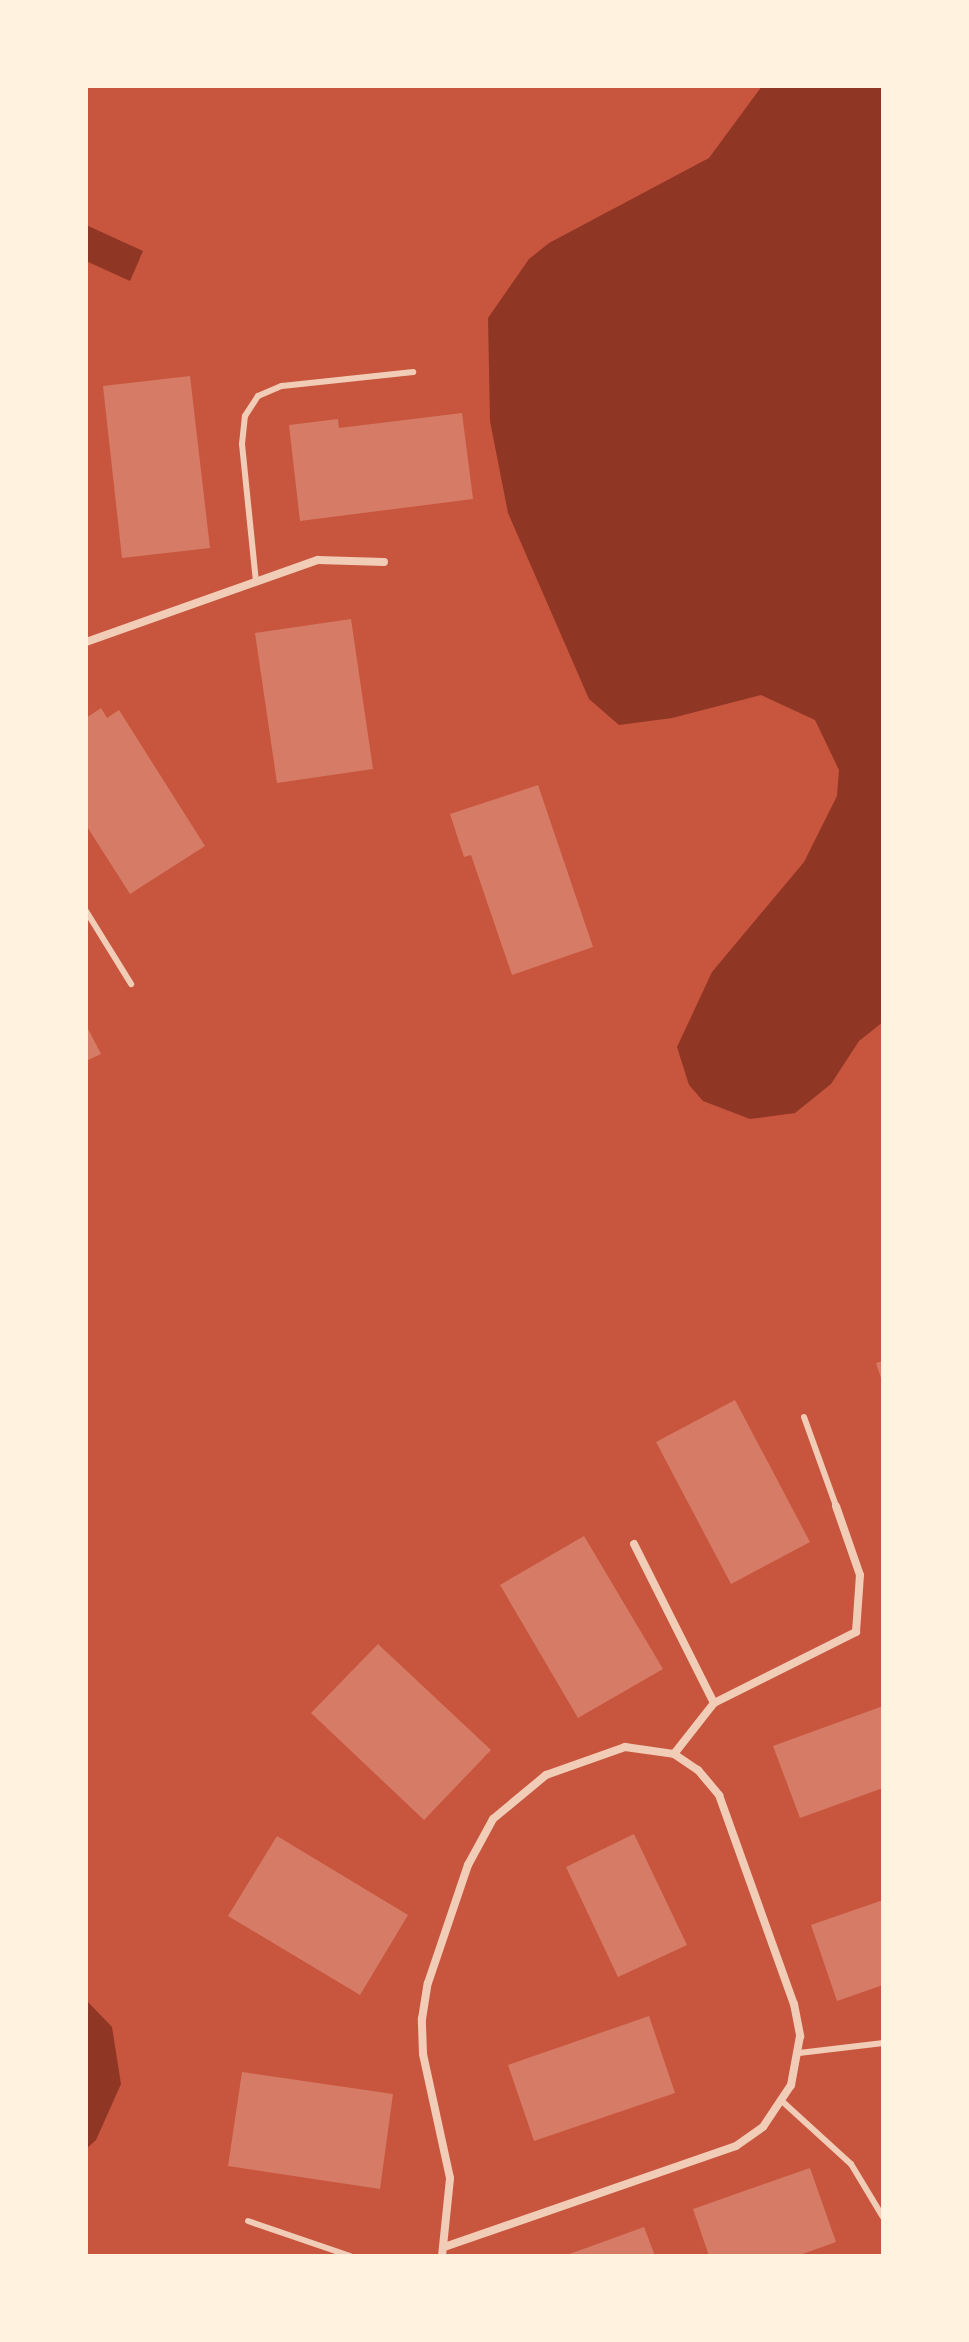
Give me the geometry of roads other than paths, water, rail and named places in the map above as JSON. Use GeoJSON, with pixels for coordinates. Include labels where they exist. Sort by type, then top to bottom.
{"type":"FeatureCollection","features":[{"type":"Feature","properties":{"kind":"street"},"geometry":{"type":"LineString","coordinates":[[86,642],[318,560],[384,562]]}},
{"type":"Feature","properties":{"kind":"street"},"geometry":{"type":"LineString","coordinates":[[674,1754],[714,1703],[856,1632],[860,1575],[836,1506]]}},
{"type":"Feature","properties":{"kind":"street"},"geometry":{"type":"LineString","coordinates":[[634,1544],[714,1703]]}},
{"type":"Feature","properties":{"kind":"street"},"geometry":{"type":"LineString","coordinates":[[625,1747],[674,1754],[698,1770],[719,1795],[794,2004],[799,2053],[783,2102],[763,2127],[736,2146],[444,2251],[450,2178],[423,2054],[422,2019],[428,1983],[468,1865],[493,1819],[546,1775],[625,1747]]}},
{"type":"Feature","properties":{"kind":"lane"},"geometry":{"type":"LineString","coordinates":[[256,582],[242,444],[245,416],[258,396],[282,386],[413,372]]}},
{"type":"Feature","properties":{"kind":"lane"},"geometry":{"type":"LineString","coordinates":[[86,911],[131,984]]}},
{"type":"Feature","properties":{"kind":"lane"},"geometry":{"type":"LineString","coordinates":[[804,1417],[836,1506]]}},
{"type":"Feature","properties":{"kind":"lane"},"geometry":{"type":"LineString","coordinates":[[799,2053],[883,2043]]}},
{"type":"Feature","properties":{"kind":"lane"},"geometry":{"type":"LineString","coordinates":[[783,2102],[851,2164],[883,2217]]}},
{"type":"Feature","properties":{"kind":"lane"},"geometry":{"type":"LineString","coordinates":[[248,2221],[350,2256]]}}]}
